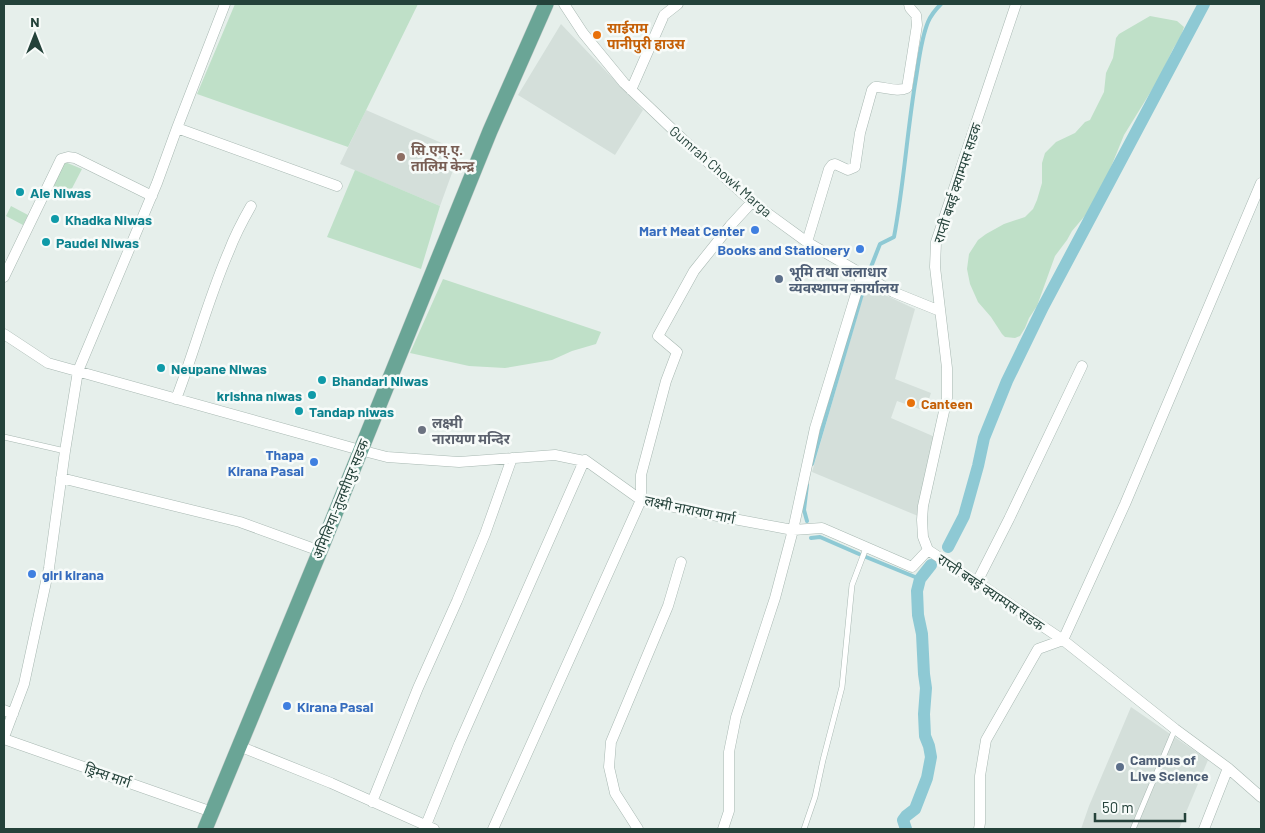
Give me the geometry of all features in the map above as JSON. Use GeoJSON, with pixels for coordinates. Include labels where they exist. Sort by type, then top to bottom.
{"type":"FeatureCollection","features":[{"type":"Feature","properties":{"kind":"main road","name":"अमिलिया-तुलसीपुर सडक"},"geometry":{"type":"LineString","coordinates":[[205,829],[490,132],[546,4]]}},
{"type":"Feature","properties":{"kind":"street"},"geometry":{"type":"LineString","coordinates":[[4,738],[8,712],[24,684],[49,568],[78,371],[152,196],[225,4]]}},
{"type":"Feature","properties":{"kind":"street","name":"Gumrah Chowk Marga"},"geometry":{"type":"LineString","coordinates":[[564,4],[583,33],[624,84],[752,202],[807,242],[893,292],[940,312]]}},
{"type":"Feature","properties":{"kind":"street"},"geometry":{"type":"LineString","coordinates":[[631,90],[664,15],[678,4]]}},
{"type":"Feature","properties":{"kind":"street"},"geometry":{"type":"LineString","coordinates":[[807,242],[829,169],[835,164],[848,170],[855,167],[860,134],[872,90],[875,87],[897,90],[907,88],[917,25],[916,15],[908,4]]}},
{"type":"Feature","properties":{"kind":"street","name":"राप्ती बबई क्याम्पस सडक"},"geometry":{"type":"LineString","coordinates":[[1016,4],[936,242],[935,267],[947,368],[947,398],[923,506],[923,537],[928,550],[1063,640],[1174,729],[1228,768],[1261,797]]}},
{"type":"Feature","properties":{"kind":"street"},"geometry":{"type":"LineString","coordinates":[[177,128],[337,186]]}},
{"type":"Feature","properties":{"kind":"street"},"geometry":{"type":"LineString","coordinates":[[4,277],[61,159],[68,157],[76,158],[152,196]]}},
{"type":"Feature","properties":{"kind":"street"},"geometry":{"type":"LineString","coordinates":[[979,829],[980,776],[986,740],[1038,649],[1063,640],[1125,504],[1261,183]]}},
{"type":"Feature","properties":{"kind":"street"},"geometry":{"type":"LineString","coordinates":[[493,829],[640,500],[640,475],[676,352],[658,336],[694,271],[752,202]]}},
{"type":"Feature","properties":{"kind":"street"},"geometry":{"type":"LineString","coordinates":[[176,399],[229,249],[251,206]]}},
{"type":"Feature","properties":{"kind":"street"},"geometry":{"type":"LineString","coordinates":[[723,829],[729,811],[729,752],[736,717],[775,598],[793,530],[815,428],[862,274]]}},
{"type":"Feature","properties":{"kind":"street","name":"लक्ष्मी नारायण मार्ग"},"geometry":{"type":"LineString","coordinates":[[4,334],[48,363],[386,457],[459,462],[555,455],[586,460],[640,500],[793,530],[822,528],[912,567],[928,550]]}},
{"type":"Feature","properties":{"kind":"street"},"geometry":{"type":"LineString","coordinates":[[977,582],[1082,366]]}},
{"type":"Feature","properties":{"kind":"street"},"geometry":{"type":"LineString","coordinates":[[372,802],[418,688],[478,551],[512,458]]}},
{"type":"Feature","properties":{"kind":"street"},"geometry":{"type":"LineString","coordinates":[[239,746],[430,827],[459,744],[584,461]]}},
{"type":"Feature","properties":{"kind":"street"},"geometry":{"type":"LineString","coordinates":[[61,478],[240,522],[320,551]]}},
{"type":"Feature","properties":{"kind":"street"},"geometry":{"type":"LineString","coordinates":[[638,829],[616,793],[609,767],[611,742],[668,606],[681,562]]}},
{"type":"Feature","properties":{"kind":"street","name":"ड्रिम्स मार्ग"},"geometry":{"type":"LineString","coordinates":[[4,738],[212,812]]}},
{"type":"Feature","properties":{"kind":"street"},"geometry":{"type":"LineString","coordinates":[[1204,829],[1228,768]]}},
{"type":"Feature","properties":{"kind":"lane"},"geometry":{"type":"LineString","coordinates":[[4,437],[65,451]]}},
{"type":"Feature","properties":{"kind":"lane"},"geometry":{"type":"LineString","coordinates":[[804,829],[815,797],[822,760],[842,687],[852,585],[866,548]]}},
{"type":"Feature","properties":{"kind":"lane"},"geometry":{"type":"LineString","coordinates":[[1132,829],[1174,729]]}},
{"type":"Feature","properties":{"kind":"shaded area"},"geometry":{"type":"Polygon","coordinates":[[[561,24],[643,110],[615,155],[518,95],[561,24]]]}},
{"type":"Feature","properties":{"kind":"shaded area","name":"सि.एम्.ए. तालिम केन्द्र"},"geometry":{"type":"Polygon","coordinates":[[[366,110],[460,151],[440,206],[340,164],[366,110]]]}},
{"type":"Feature","properties":{"kind":"shaded area"},"geometry":{"type":"Polygon","coordinates":[[[866,286],[915,309],[895,379],[931,393],[925,411],[897,401],[891,418],[935,437],[918,516],[812,472],[866,286]]]}},
{"type":"Feature","properties":{"kind":"shaded area"},"geometry":{"type":"Polygon","coordinates":[[[1131,707],[1208,760],[1179,829],[1081,829],[1089,806],[1131,707]]]}},
{"type":"Feature","properties":{"kind":"green space"},"geometry":{"type":"Polygon","coordinates":[[[235,4],[418,4],[348,147],[197,94],[235,4]]]}},
{"type":"Feature","properties":{"kind":"green space"},"geometry":{"type":"Polygon","coordinates":[[[1150,16],[1177,21],[1184,27],[1181,36],[1158,80],[1124,135],[1102,189],[1089,211],[1072,231],[1055,256],[1037,306],[1025,328],[1020,336],[1015,338],[1005,337],[978,302],[970,284],[967,269],[969,254],[978,240],[986,234],[1004,224],[1025,217],[1033,209],[1042,183],[1042,163],[1045,153],[1056,142],[1075,133],[1085,122],[1090,120],[1104,92],[1106,73],[1113,58],[1116,38],[1119,34],[1150,16]]]}},
{"type":"Feature","properties":{"kind":"green space"},"geometry":{"type":"Polygon","coordinates":[[[65,162],[82,169],[68,196],[52,188],[65,162]]]}},
{"type":"Feature","properties":{"kind":"green space"},"geometry":{"type":"Polygon","coordinates":[[[355,170],[440,206],[421,269],[327,237],[355,170]]]}},
{"type":"Feature","properties":{"kind":"green space"},"geometry":{"type":"Polygon","coordinates":[[[11,206],[28,215],[23,225],[6,216],[11,206]]]}},
{"type":"Feature","properties":{"kind":"green space"},"geometry":{"type":"Polygon","coordinates":[[[443,279],[601,332],[596,344],[572,351],[552,360],[505,368],[469,366],[410,353],[443,279]]]}},
{"type":"Feature","properties":{"kind":"waterway"},"geometry":{"type":"LineString","coordinates":[[869,272],[880,244],[894,237],[922,42],[929,19],[941,4]]}},
{"type":"Feature","properties":{"kind":"waterway"},"geometry":{"type":"LineString","coordinates":[[948,547],[964,516],[984,438],[1007,381],[1043,307],[1204,4]]}},
{"type":"Feature","properties":{"kind":"waterway"},"geometry":{"type":"LineString","coordinates":[[812,464],[865,284]]}},
{"type":"Feature","properties":{"kind":"waterway"},"geometry":{"type":"LineString","coordinates":[[807,485],[804,510],[807,521]]}},
{"type":"Feature","properties":{"kind":"waterway"},"geometry":{"type":"LineString","coordinates":[[811,538],[820,537],[859,554]]}},
{"type":"Feature","properties":{"kind":"waterway"},"geometry":{"type":"LineString","coordinates":[[866,557],[920,579]]}},
{"type":"Feature","properties":{"kind":"waterway"},"geometry":{"type":"LineString","coordinates":[[906,829],[903,820],[915,809],[927,778],[931,757],[925,736],[926,688],[917,591],[920,579],[931,565]]}},
{"type":"Feature","properties":{"kind":"place","name":"साईराम पानीपुरी हाउस"},"geometry":{"type":"Point","coordinates":[597,35]}},
{"type":"Feature","properties":{"kind":"place","name":"सि.एम्.ए. तालिम केन्द्र"},"geometry":{"type":"Point","coordinates":[401,157]}},
{"type":"Feature","properties":{"kind":"place","name":"Ale Niwas"},"geometry":{"type":"Point","coordinates":[20,192]}},
{"type":"Feature","properties":{"kind":"place","name":"Khadka Niwas"},"geometry":{"type":"Point","coordinates":[55,219]}},
{"type":"Feature","properties":{"kind":"place","name":"Mart Meat Center"},"geometry":{"type":"Point","coordinates":[755,230]}},
{"type":"Feature","properties":{"kind":"place","name":"Paudel Niwas"},"geometry":{"type":"Point","coordinates":[46,242]}},
{"type":"Feature","properties":{"kind":"place","name":"Books and Stationery"},"geometry":{"type":"Point","coordinates":[860,249]}},
{"type":"Feature","properties":{"kind":"place","name":"भूमि तथा जलाधार व्यवस्थापन कार्यालय"},"geometry":{"type":"Point","coordinates":[779,279]}},
{"type":"Feature","properties":{"kind":"place","name":"Neupane Niwas"},"geometry":{"type":"Point","coordinates":[161,368]}},
{"type":"Feature","properties":{"kind":"place","name":"Bhandari Niwas"},"geometry":{"type":"Point","coordinates":[322,380]}},
{"type":"Feature","properties":{"kind":"place","name":"krishna niwas"},"geometry":{"type":"Point","coordinates":[312,395]}},
{"type":"Feature","properties":{"kind":"place","name":"Canteen"},"geometry":{"type":"Point","coordinates":[911,403]}},
{"type":"Feature","properties":{"kind":"place","name":"Tandap niwas"},"geometry":{"type":"Point","coordinates":[299,411]}},
{"type":"Feature","properties":{"kind":"place","name":"लक्ष्मी नारायण मन्दिर"},"geometry":{"type":"Point","coordinates":[422,430]}},
{"type":"Feature","properties":{"kind":"place","name":"Thapa Kirana Pasal"},"geometry":{"type":"Point","coordinates":[314,462]}},
{"type":"Feature","properties":{"kind":"place","name":"giri kirana"},"geometry":{"type":"Point","coordinates":[32,574]}},
{"type":"Feature","properties":{"kind":"place","name":"Kirana Pasal"},"geometry":{"type":"Point","coordinates":[287,706]}},
{"type":"Feature","properties":{"kind":"place","name":"Campus of Live Science"},"geometry":{"type":"Point","coordinates":[1120,767]}}]}
